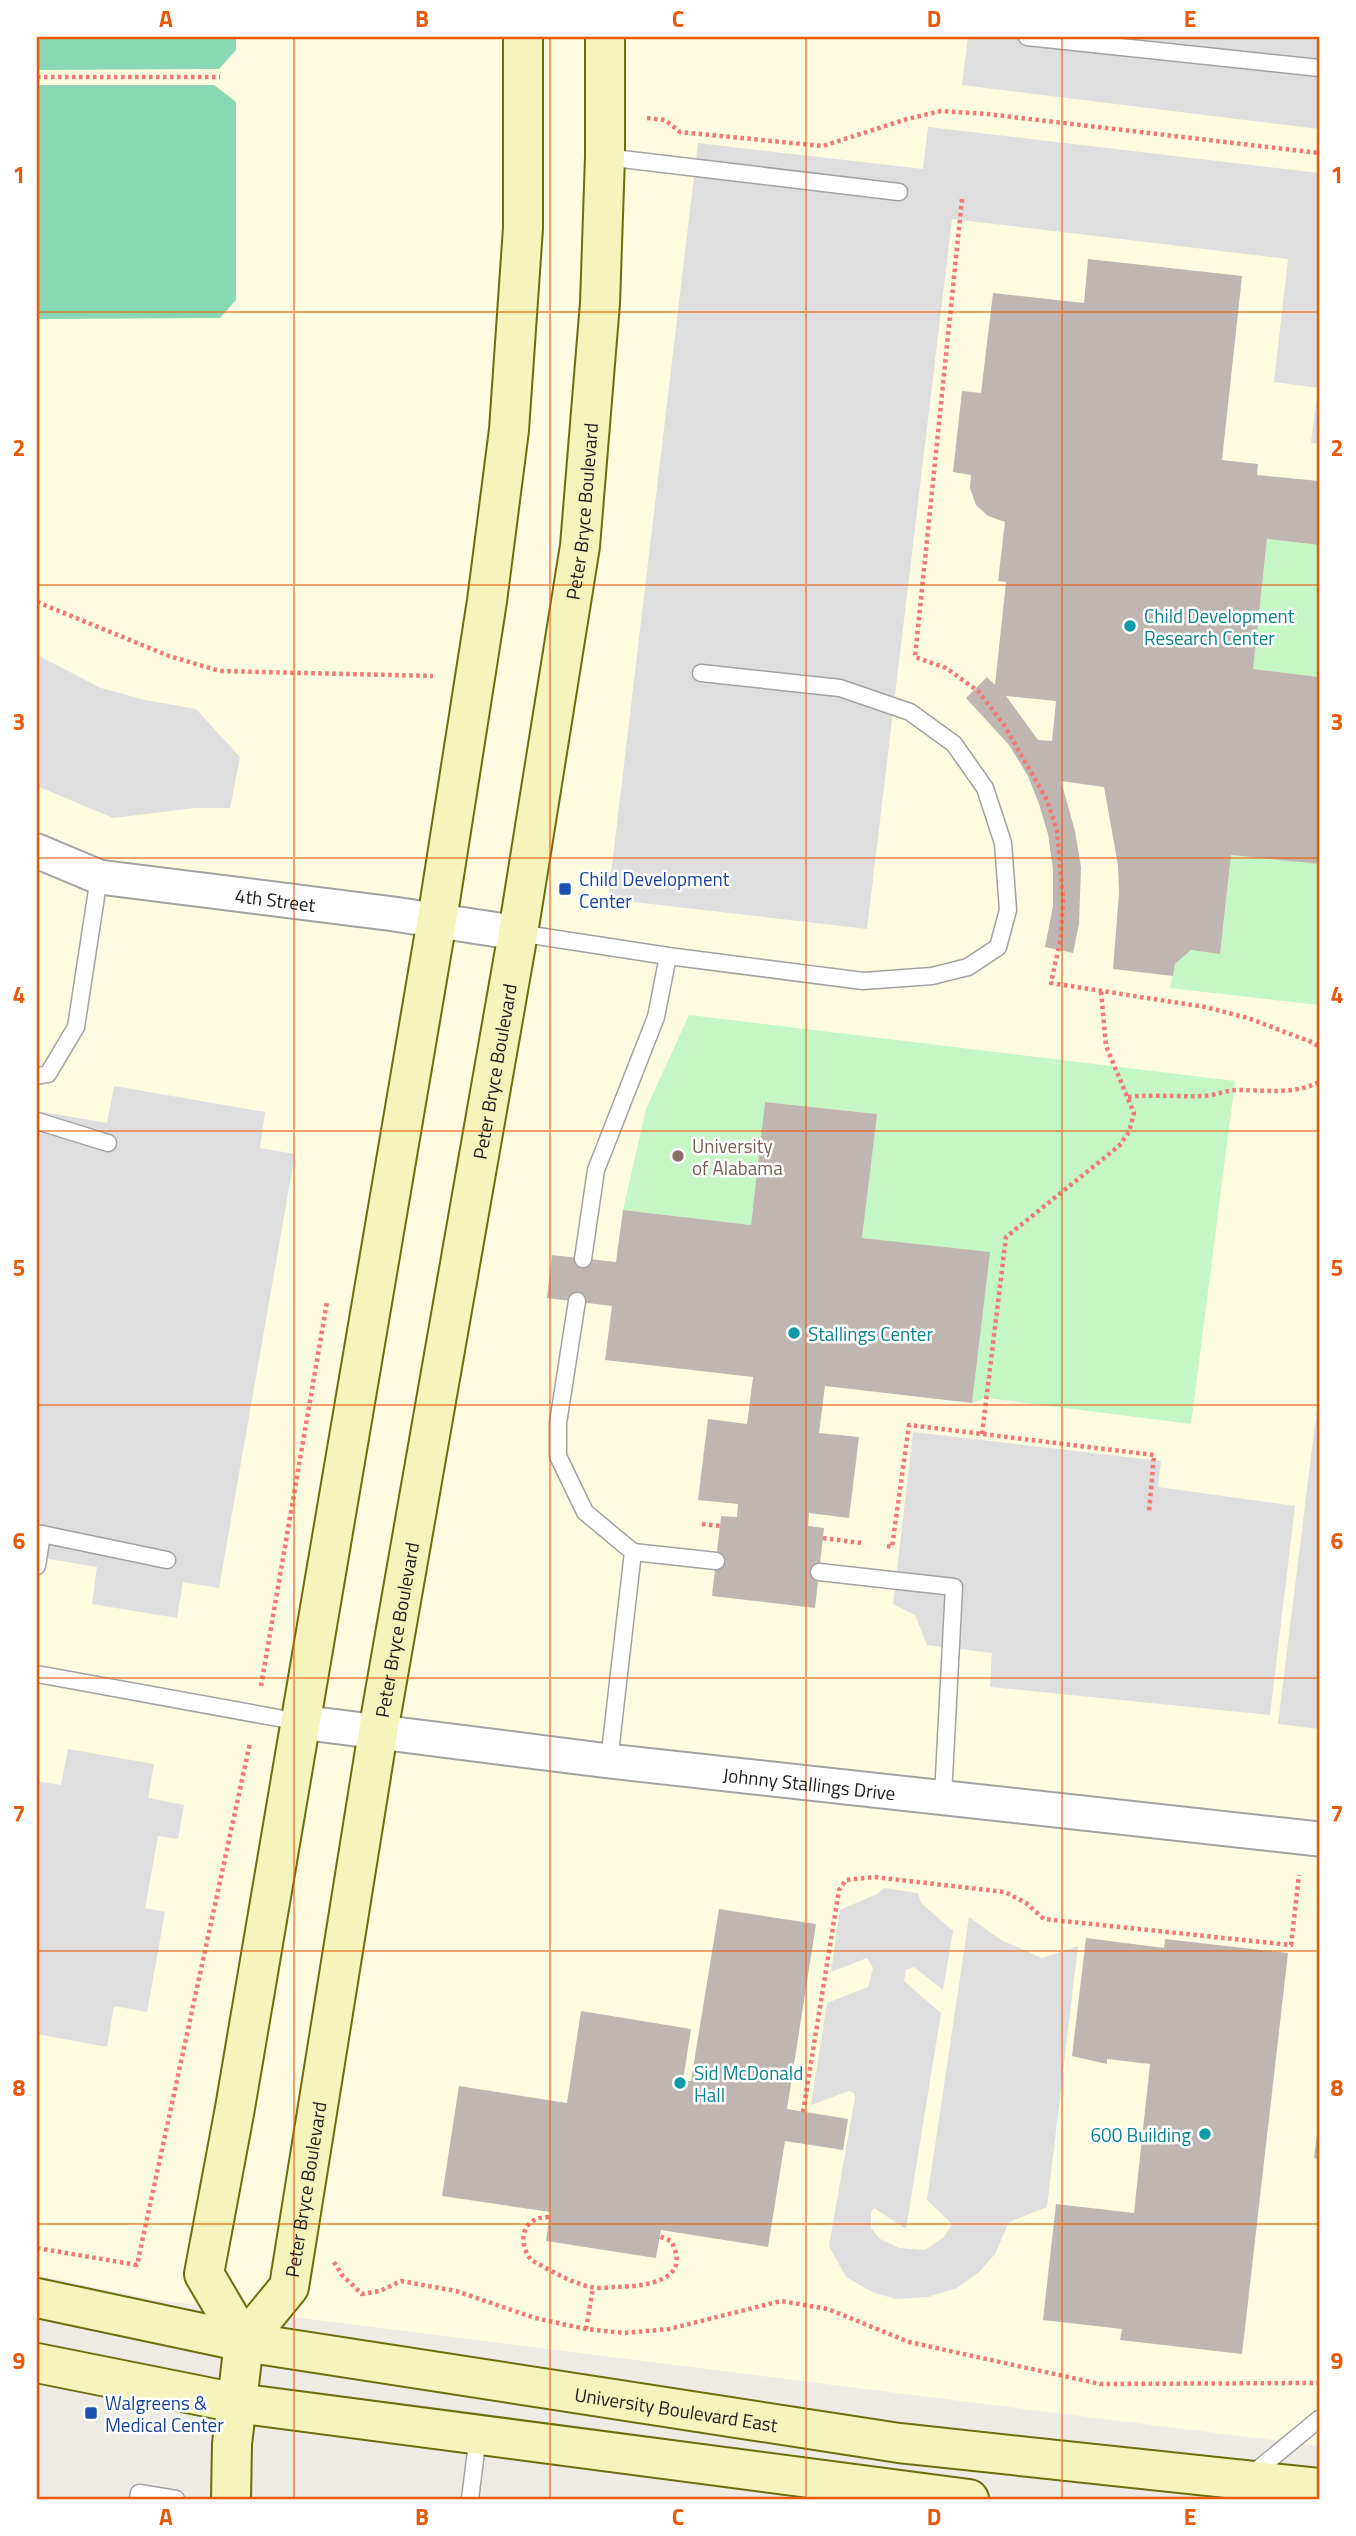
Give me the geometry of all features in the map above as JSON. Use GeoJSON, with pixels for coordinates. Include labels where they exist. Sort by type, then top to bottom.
{"type":"FeatureCollection","features":[{"type":"Feature","properties":{"kind":"street"},"geometry":{"type":"LineString","coordinates":[[231,2499],[232,2444],[244,2343],[204,2274],[437,920],[483,630],[509,430],[523,228],[523,37]]}},
{"type":"Feature","properties":{"kind":"street","name":"Peter Bryce Boulevard"},"geometry":{"type":"LineString","coordinates":[[244,2343],[289,2287],[379,1732],[518,933],[580,546],[600,303],[605,158],[605,37]]}},
{"type":"Feature","properties":{"kind":"street","name":"4th Street"},"geometry":{"type":"LineString","coordinates":[[37,851],[99,877],[437,920],[518,933]]}},
{"type":"Feature","properties":{"kind":"street","name":"Johnny Stallings Drive"},"geometry":{"type":"LineString","coordinates":[[300,1723],[609,1761],[1317,1839]]}},
{"type":"Feature","properties":{"kind":"street","name":"University Boulevard East"},"geometry":{"type":"LineString","coordinates":[[37,2298],[244,2343],[899,2443],[1319,2488]]}},
{"type":"Feature","properties":{"kind":"street"},"geometry":{"type":"LineString","coordinates":[[37,2363],[237,2403],[899,2495],[969,2499]]}},
{"type":"Feature","properties":{"kind":"lane"},"geometry":{"type":"LineString","coordinates":[[1027,37],[1319,68]]}},
{"type":"Feature","properties":{"kind":"lane"},"geometry":{"type":"LineString","coordinates":[[605,158],[899,192]]}},
{"type":"Feature","properties":{"kind":"lane"},"geometry":{"type":"LineString","coordinates":[[518,933],[668,956],[863,981],[932,976],[968,967],[998,947],[1008,910],[1003,843],[985,788],[954,744],[910,712],[840,688],[701,673]]}},
{"type":"Feature","properties":{"kind":"lane"},"geometry":{"type":"LineString","coordinates":[[37,1076],[48,1074],[76,1027],[99,877]]}},
{"type":"Feature","properties":{"kind":"lane"},"geometry":{"type":"LineString","coordinates":[[583,1259],[596,1170],[656,1017],[668,956]]}},
{"type":"Feature","properties":{"kind":"lane"},"geometry":{"type":"LineString","coordinates":[[37,1121],[108,1143]]}},
{"type":"Feature","properties":{"kind":"lane"},"geometry":{"type":"LineString","coordinates":[[577,1301],[558,1423],[558,1456],[585,1512],[633,1552],[716,1561]]}},
{"type":"Feature","properties":{"kind":"lane"},"geometry":{"type":"LineString","coordinates":[[37,1566],[40,1534],[167,1560]]}},
{"type":"Feature","properties":{"kind":"lane"},"geometry":{"type":"LineString","coordinates":[[609,1761],[633,1552]]}},
{"type":"Feature","properties":{"kind":"lane"},"geometry":{"type":"LineString","coordinates":[[819,1572],[954,1587],[943,1796]]}},
{"type":"Feature","properties":{"kind":"lane"},"geometry":{"type":"LineString","coordinates":[[37,1674],[300,1723]]}},
{"type":"Feature","properties":{"kind":"lane"},"geometry":{"type":"LineString","coordinates":[[1245,2479],[1319,2419]]}},
{"type":"Feature","properties":{"kind":"lane"},"geometry":{"type":"LineString","coordinates":[[470,2499],[478,2436]]}},
{"type":"Feature","properties":{"kind":"lane"},"geometry":{"type":"LineString","coordinates":[[138,2499],[139,2493],[176,2499]]}},
{"type":"Feature","properties":{"kind":"path"},"geometry":{"type":"LineString","coordinates":[[37,77],[220,77]]}},
{"type":"Feature","properties":{"kind":"path"},"geometry":{"type":"LineString","coordinates":[[639,117],[665,120],[680,132],[823,146],[907,118],[941,111],[1319,153]]}},
{"type":"Feature","properties":{"kind":"path"},"geometry":{"type":"LineString","coordinates":[[962,199],[915,657],[946,668],[978,691],[1004,725],[1047,800],[1057,831],[1063,899],[1061,937],[1051,984],[1205,1007],[1248,1018],[1319,1047]]}},
{"type":"Feature","properties":{"kind":"path"},"geometry":{"type":"LineString","coordinates":[[37,602],[169,656],[220,671],[433,676],[435,664]]}},
{"type":"Feature","properties":{"kind":"path"},"geometry":{"type":"LineString","coordinates":[[982,1434],[1006,1237],[1119,1146],[1129,1132],[1134,1113],[1106,1046],[1101,990]]}},
{"type":"Feature","properties":{"kind":"path"},"geometry":{"type":"LineString","coordinates":[[1128,1097],[1157,1094],[1185,1097],[1234,1090],[1299,1090],[1319,1082]]}},
{"type":"Feature","properties":{"kind":"path"},"geometry":{"type":"LineString","coordinates":[[37,2248],[137,2265],[256,1716],[328,1292]]}},
{"type":"Feature","properties":{"kind":"path"},"geometry":{"type":"LineString","coordinates":[[878,1545],[892,1547],[909,1425],[1154,1455],[1149,1512]]}},
{"type":"Feature","properties":{"kind":"path"},"geometry":{"type":"LineString","coordinates":[[702,1524],[720,1526]]}},
{"type":"Feature","properties":{"kind":"path"},"geometry":{"type":"LineString","coordinates":[[823,1538],[864,1544]]}},
{"type":"Feature","properties":{"kind":"path"},"geometry":{"type":"LineString","coordinates":[[803,2112],[839,1890],[846,1880],[874,1877],[1005,1892],[1026,1903],[1044,1919],[1291,1945],[1297,1880],[1317,1839]]}},
{"type":"Feature","properties":{"kind":"path"},"geometry":{"type":"LineString","coordinates":[[549,2217],[533,2221],[524,2232],[523,2248],[527,2255],[531,2260],[568,2280],[593,2288],[642,2286],[666,2278],[677,2265],[678,2258],[671,2241],[659,2236]]}},
{"type":"Feature","properties":{"kind":"path"},"geometry":{"type":"LineString","coordinates":[[380,2291],[401,2281],[456,2291],[535,2318],[586,2329],[624,2333],[669,2329],[781,2301],[828,2309],[909,2342],[1100,2384],[1319,2383]]}},
{"type":"Feature","properties":{"kind":"path"},"geometry":{"type":"LineString","coordinates":[[586,2329],[593,2288]]}},
{"type":"Feature","properties":{"kind":"shaded area","name":"University of Alabama"},"geometry":{"type":"Polygon","coordinates":[[[37,37],[1319,37],[1319,2446],[150,2299],[37,2275],[37,37]]]}},
{"type":"Feature","properties":{"kind":"shaded area"},"geometry":{"type":"Polygon","coordinates":[[[968,37],[1319,37],[1319,129],[962,85],[968,37]]]}},
{"type":"Feature","properties":{"kind":"shaded area"},"geometry":{"type":"Polygon","coordinates":[[[928,127],[1319,173],[1319,444],[1311,443],[1318,388],[1274,382],[1288,259],[952,219],[867,929],[608,899],[698,143],[923,169],[928,127]]]}},
{"type":"Feature","properties":{"kind":"shaded area"},"geometry":{"type":"Polygon","coordinates":[[[37,655],[101,688],[145,700],[196,709],[240,757],[230,808],[195,808],[113,818],[37,786],[37,655]]]}},
{"type":"Feature","properties":{"kind":"shaded area"},"geometry":{"type":"Polygon","coordinates":[[[114,1086],[265,1112],[260,1148],[295,1154],[219,1588],[183,1582],[177,1618],[92,1604],[97,1567],[37,1557],[37,1111],[107,1123],[114,1086]]]}},
{"type":"Feature","properties":{"kind":"shaded area"},"geometry":{"type":"Polygon","coordinates":[[[1319,1392],[1319,1729],[1278,1724],[1319,1392]]]}},
{"type":"Feature","properties":{"kind":"shaded area"},"geometry":{"type":"Polygon","coordinates":[[[913,1432],[1161,1461],[1158,1487],[1295,1506],[1270,1715],[990,1687],[992,1653],[927,1645],[915,1615],[893,1604],[913,1432]]]}},
{"type":"Feature","properties":{"kind":"shaded area"},"geometry":{"type":"Polygon","coordinates":[[[68,1749],[154,1764],[148,1798],[184,1805],[178,1839],[158,1836],[145,1908],[165,1912],[147,2012],[114,2006],[107,2047],[37,2034],[37,1781],[61,1785],[68,1749]]]}},
{"type":"Feature","properties":{"kind":"shaded area"},"geometry":{"type":"Polygon","coordinates":[[[884,1888],[918,1893],[921,1903],[953,1931],[943,1990],[914,1967],[906,1970],[904,1981],[941,2013],[906,2229],[874,2208],[871,2212],[871,2228],[880,2239],[899,2248],[925,2250],[944,2237],[952,2224],[927,2200],[969,1917],[1001,1940],[1042,1958],[1078,1946],[1047,2207],[1009,2222],[995,2254],[979,2272],[957,2288],[928,2297],[897,2299],[874,2293],[846,2277],[829,2246],[855,2097],[854,2093],[849,2091],[811,2105],[827,2003],[868,1987],[873,1968],[867,1958],[831,1972],[840,1910],[877,1894],[884,1888]]]}},
{"type":"Feature","properties":{"kind":"green space"},"geometry":{"type":"Polygon","coordinates":[[[37,37],[236,37],[236,50],[219,69],[37,70],[37,37]]]}},
{"type":"Feature","properties":{"kind":"green space"},"geometry":{"type":"Polygon","coordinates":[[[37,85],[214,85],[236,102],[236,300],[220,318],[37,319],[37,85]]]}},
{"type":"Feature","properties":{"kind":"green space"},"geometry":{"type":"Polygon","coordinates":[[[1267,539],[1319,545],[1319,677],[1253,669],[1267,539]]]}},
{"type":"Feature","properties":{"kind":"green space"},"geometry":{"type":"Polygon","coordinates":[[[1231,855],[1319,864],[1319,1005],[1170,988],[1175,964],[1191,950],[1220,953],[1231,855]]]}},
{"type":"Feature","properties":{"kind":"green space"},"geometry":{"type":"Polygon","coordinates":[[[689,1015],[1235,1081],[1191,1424],[986,1398],[972,1403],[989,1253],[862,1238],[876,1114],[765,1102],[751,1225],[623,1210],[646,1109],[689,1015]]]}},
{"type":"Feature","properties":{"kind":"building","name":"Child Development Research Center"},"geometry":{"type":"Polygon","coordinates":[[[1088,259],[1242,276],[1222,460],[1258,464],[1257,475],[1319,481],[1319,545],[1267,539],[1253,669],[1319,677],[1319,864],[1231,855],[1220,954],[1191,950],[1175,964],[1173,976],[1113,969],[1119,893],[1118,865],[1104,787],[1061,781],[1075,831],[1081,867],[1079,924],[1073,953],[1045,947],[1053,906],[1053,869],[1048,834],[1039,804],[1028,776],[1009,745],[966,698],[987,677],[995,685],[1006,582],[998,581],[1005,522],[988,516],[976,505],[970,488],[971,475],[953,472],[962,391],[981,393],[993,293],[1084,303],[1088,259]],[[1006,696],[1038,740],[1052,741],[1056,701],[1006,696]]]}},
{"type":"Feature","properties":{"kind":"building","name":"Stallings Center"},"geometry":{"type":"Polygon","coordinates":[[[765,1102],[877,1114],[862,1238],[990,1252],[972,1403],[825,1386],[819,1433],[859,1437],[849,1518],[809,1513],[808,1526],[824,1528],[815,1608],[712,1596],[721,1516],[737,1517],[738,1504],[698,1500],[708,1419],[747,1424],[753,1377],[605,1360],[612,1306],[547,1298],[552,1255],[616,1262],[623,1210],[751,1225],[765,1102]]]}},
{"type":"Feature","properties":{"kind":"building","name":"Sid McDonald Hall"},"geometry":{"type":"Polygon","coordinates":[[[719,1909],[816,1924],[787,2109],[848,2119],[843,2150],[785,2141],[768,2247],[661,2230],[656,2258],[546,2241],[550,2212],[442,2196],[459,2086],[567,2103],[581,2011],[691,2029],[683,2081],[691,2081],[719,1909]]]}},
{"type":"Feature","properties":{"kind":"building","name":"600 Building"},"geometry":{"type":"Polygon","coordinates":[[[1086,1938],[1164,1948],[1165,1939],[1288,1953],[1242,2354],[1120,2340],[1122,2329],[1043,2320],[1056,2204],[1134,2213],[1150,2064],[1107,2059],[1107,2064],[1072,2056],[1086,1938]]]}},
{"type":"Feature","properties":{"kind":"building"},"geometry":{"type":"Polygon","coordinates":[[[1319,2127],[1319,2159],[1314,2158],[1319,2127]]]}},
{"type":"Feature","properties":{"kind":"place","name":"Child Development Research Center"},"geometry":{"type":"Point","coordinates":[1130,626]}},
{"type":"Feature","properties":{"kind":"place","name":"Child Development Center"},"geometry":{"type":"Point","coordinates":[565,889]}},
{"type":"Feature","properties":{"kind":"place","name":"University of Alabama"},"geometry":{"type":"Point","coordinates":[678,1156]}},
{"type":"Feature","properties":{"kind":"place","name":"Stallings Center"},"geometry":{"type":"Point","coordinates":[794,1333]}},
{"type":"Feature","properties":{"kind":"place","name":"Sid McDonald Hall"},"geometry":{"type":"Point","coordinates":[680,2083]}},
{"type":"Feature","properties":{"kind":"place","name":"600 Building"},"geometry":{"type":"Point","coordinates":[1205,2134]}},
{"type":"Feature","properties":{"kind":"place","name":"Walgreens & Medical Center"},"geometry":{"type":"Point","coordinates":[91,2413]}}]}
